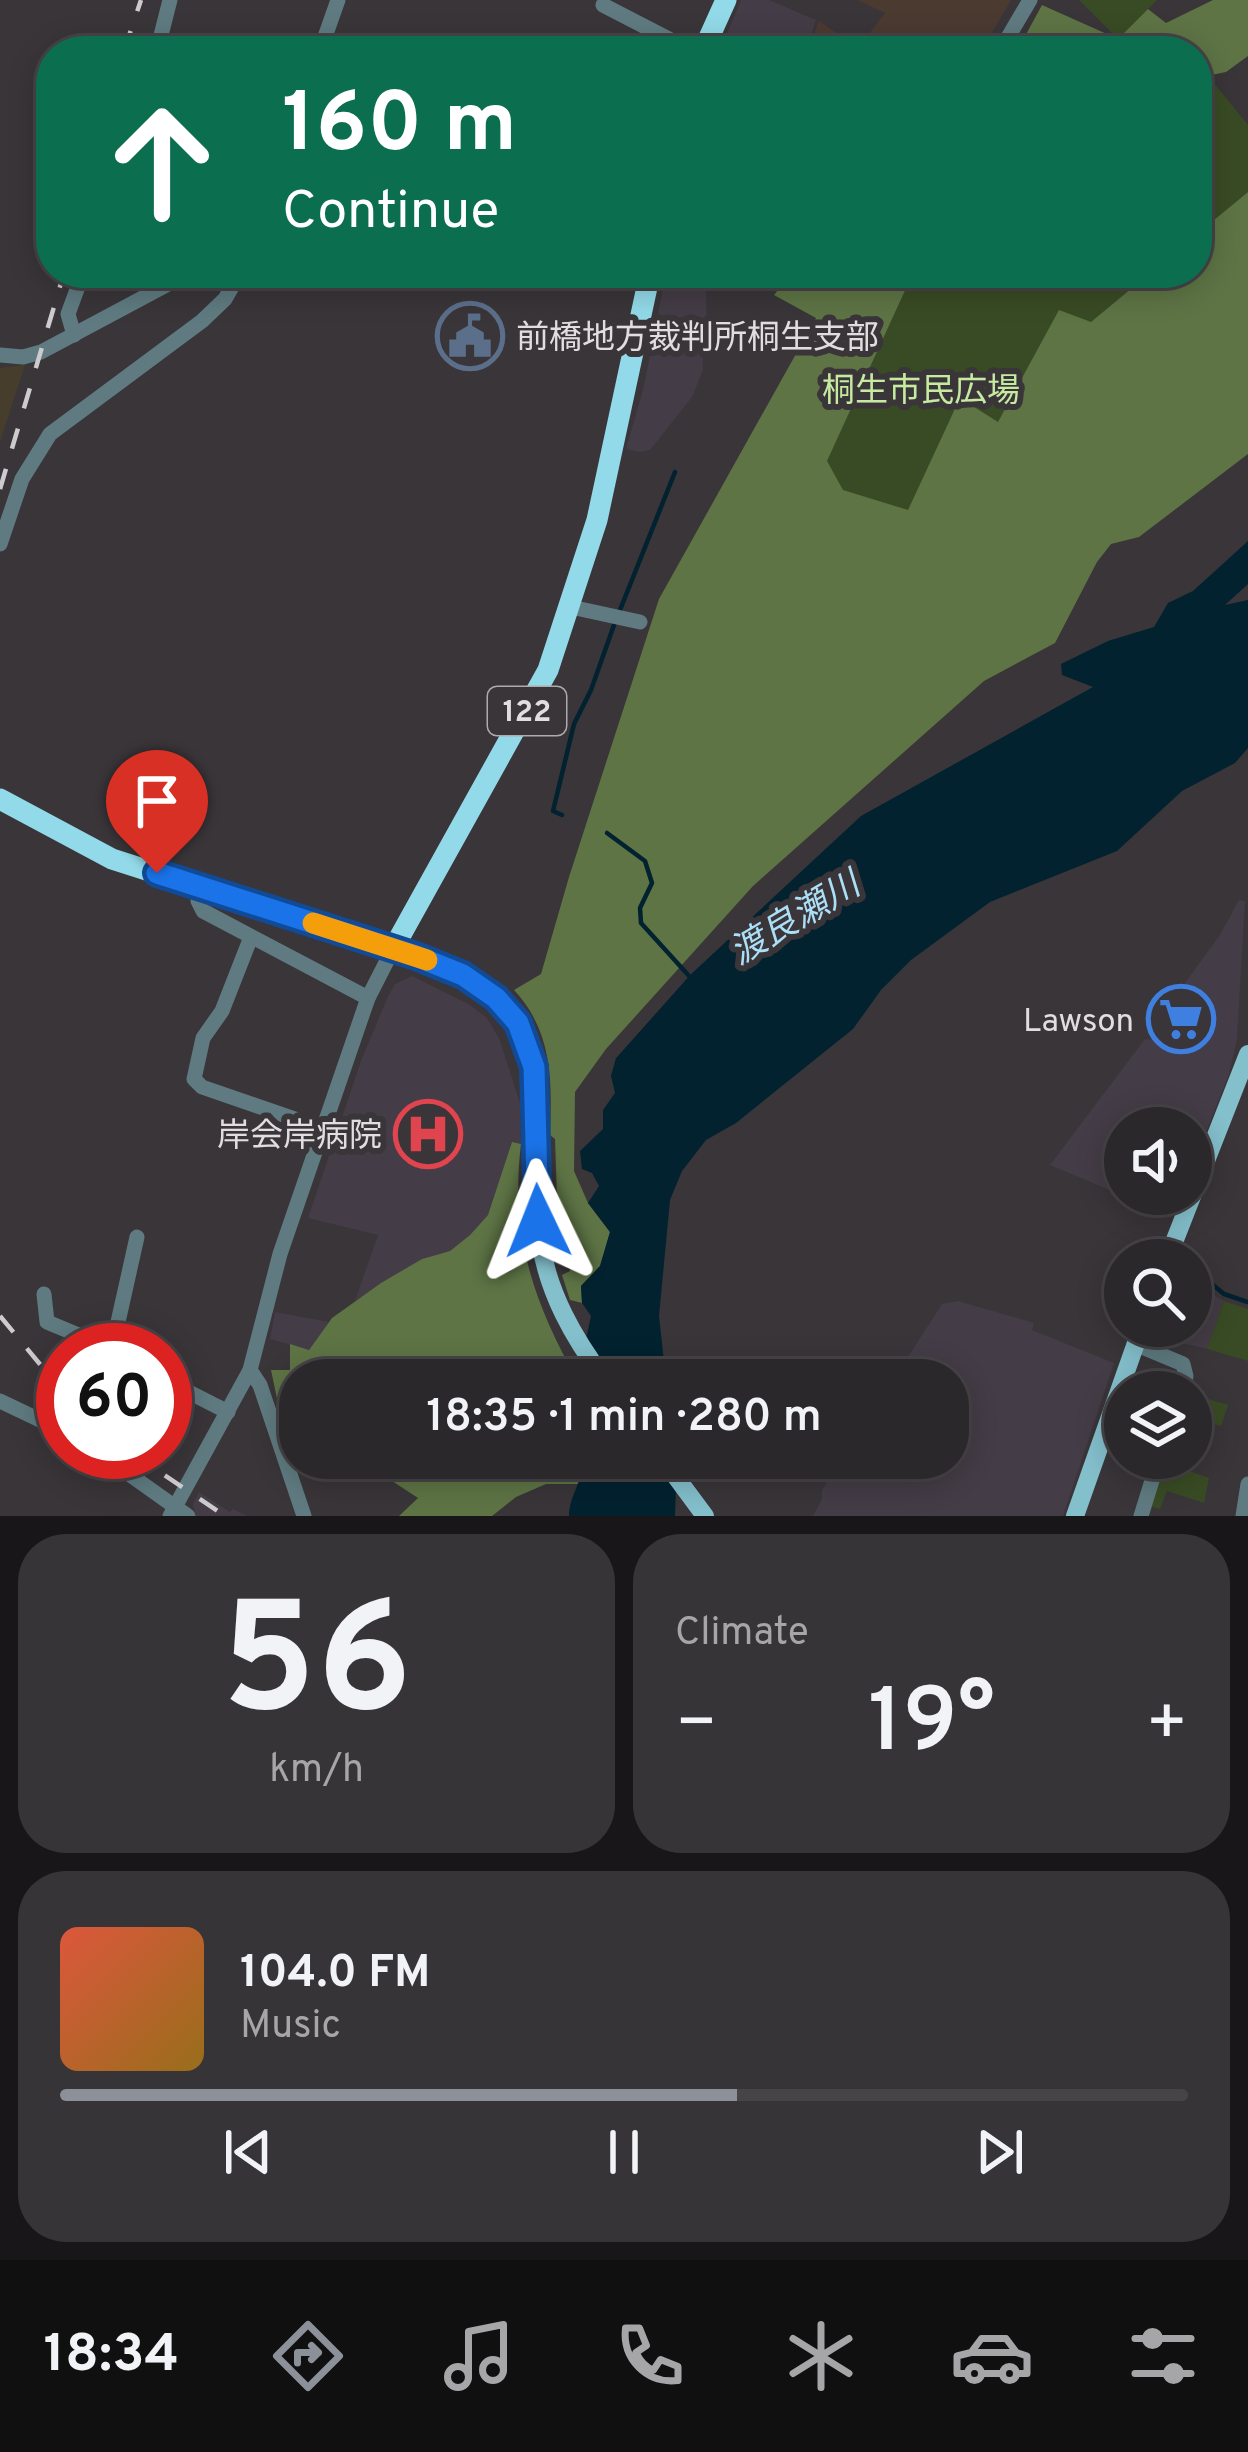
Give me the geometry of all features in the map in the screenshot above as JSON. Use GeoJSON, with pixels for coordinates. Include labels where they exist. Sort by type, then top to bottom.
{"type":"FeatureCollection","features":[{"type":"Feature","properties":{"kind":"highway"},"geometry":{"type":"LineString","coordinates":[[709,36],[725,0]]}},
{"type":"Feature","properties":{"kind":"highway","name":"122"},"geometry":{"type":"LineString","coordinates":[[393,949],[535,699],[571,607],[606,483],[647,288]]}},
{"type":"Feature","properties":{"kind":"highway"},"geometry":{"type":"LineString","coordinates":[[0,799],[112,859],[393,949]]}},
{"type":"Feature","properties":{"kind":"main road"},"geometry":{"type":"LineString","coordinates":[[393,949],[482,986],[508,1011],[525,1037],[536,1087],[540,1241],[560,1310],[592,1359]]}},
{"type":"Feature","properties":{"kind":"main road"},"geometry":{"type":"LineString","coordinates":[[1175,1239],[1248,1054]]}},
{"type":"Feature","properties":{"kind":"main road"},"geometry":{"type":"LineString","coordinates":[[1075,1516],[1134,1347]]}},
{"type":"Feature","properties":{"kind":"main road"},"geometry":{"type":"LineString","coordinates":[[678,1479],[705,1516]]}},
{"type":"Feature","properties":{"kind":"street"},"geometry":{"type":"LineString","coordinates":[[161,36],[170,0]]}},
{"type":"Feature","properties":{"kind":"street"},"geometry":{"type":"LineString","coordinates":[[325,36],[338,0]]}},
{"type":"Feature","properties":{"kind":"street"},"geometry":{"type":"LineString","coordinates":[[1009,36],[1030,0]]}},
{"type":"Feature","properties":{"kind":"street"},"geometry":{"type":"LineString","coordinates":[[603,5],[663,36]]}},
{"type":"Feature","properties":{"kind":"street"},"geometry":{"type":"LineString","coordinates":[[74,335],[68,314],[78,288]]}},
{"type":"Feature","properties":{"kind":"street"},"geometry":{"type":"LineString","coordinates":[[0,355],[23,357],[41,352],[161,288]]}},
{"type":"Feature","properties":{"kind":"street"},"geometry":{"type":"LineString","coordinates":[[2,537],[22,479],[50,434],[202,321],[231,288]]}},
{"type":"Feature","properties":{"kind":"street"},"geometry":{"type":"LineString","coordinates":[[571,607],[640,622]]}},
{"type":"Feature","properties":{"kind":"street"},"geometry":{"type":"LineString","coordinates":[[201,886],[198,901],[203,910],[368,998]]}},
{"type":"Feature","properties":{"kind":"street"},"geometry":{"type":"LineString","coordinates":[[250,938],[222,1011],[203,1038],[194,1079],[202,1087],[324,1129]]}},
{"type":"Feature","properties":{"kind":"street"},"geometry":{"type":"LineString","coordinates":[[133,1479],[178,1513],[250,1370],[268,1289],[368,998],[393,949]]}},
{"type":"Feature","properties":{"kind":"street"},"geometry":{"type":"LineString","coordinates":[[118,1323],[137,1237]]}},
{"type":"Feature","properties":{"kind":"street"},"geometry":{"type":"LineString","coordinates":[[44,1294],[48,1323]]}},
{"type":"Feature","properties":{"kind":"street"},"geometry":{"type":"LineString","coordinates":[[1157,1347],[1183,1364],[1185,1371]]}},
{"type":"Feature","properties":{"kind":"street"},"geometry":{"type":"LineString","coordinates":[[250,1370],[260,1385],[304,1516]]}},
{"type":"Feature","properties":{"kind":"street"},"geometry":{"type":"LineString","coordinates":[[192,1394],[228,1412]]}},
{"type":"Feature","properties":{"kind":"street"},"geometry":{"type":"LineString","coordinates":[[0,1401],[36,1419]]}},
{"type":"Feature","properties":{"kind":"street"},"geometry":{"type":"LineString","coordinates":[[1141,1516],[1152,1479]]}},
{"type":"Feature","properties":{"kind":"street"},"geometry":{"type":"LineString","coordinates":[[1243,1516],[1248,1484]]}},
{"type":"Feature","properties":{"kind":"shaded area"},"geometry":{"type":"Polygon","coordinates":[[[741,0],[769,0],[816,20],[811,36],[726,36],[741,0]]]}},
{"type":"Feature","properties":{"kind":"shaded area"},"geometry":{"type":"Polygon","coordinates":[[[857,0],[1011,0],[990,36],[867,36],[885,13],[857,0]]]}},
{"type":"Feature","properties":{"kind":"shaded area"},"geometry":{"type":"Polygon","coordinates":[[[819,21],[841,36],[813,36],[819,21]]]}},
{"type":"Feature","properties":{"kind":"shaded area"},"geometry":{"type":"Polygon","coordinates":[[[663,288],[706,288],[707,343],[692,397],[650,450],[639,452],[626,449],[663,288]]]}},
{"type":"Feature","properties":{"kind":"shaded area"},"geometry":{"type":"Polygon","coordinates":[[[25,365],[0,442],[0,368],[25,365]]]}},
{"type":"Feature","properties":{"kind":"shaded area"},"geometry":{"type":"Polygon","coordinates":[[[1239,900],[1245,901],[1237,1039],[1212,1117],[1212,1107],[1104,1107],[1104,1188],[1050,1165],[1145,1039],[1154,1040],[1158,1033],[1152,1028],[1220,935],[1239,900]]]}},
{"type":"Feature","properties":{"kind":"shaded area","name":"岸会岸病院"},"geometry":{"type":"Polygon","coordinates":[[[412,976],[487,1018],[499,1038],[520,1103],[521,1144],[512,1143],[488,1215],[470,1235],[450,1251],[422,1259],[355,1301],[378,1235],[308,1218],[388,996],[395,984],[412,976]]]}},
{"type":"Feature","properties":{"kind":"shaded area"},"geometry":{"type":"Polygon","coordinates":[[[1212,1294],[1224,1301],[1212,1335],[1212,1294]]]}},
{"type":"Feature","properties":{"kind":"shaded area"},"geometry":{"type":"Polygon","coordinates":[[[958,1301],[1034,1323],[1032,1330],[1114,1363],[1111,1371],[1104,1371],[1104,1393],[1063,1516],[813,1516],[829,1479],[969,1479],[969,1359],[907,1359],[942,1304],[958,1301]]]}},
{"type":"Feature","properties":{"kind":"shaded area"},"geometry":{"type":"Polygon","coordinates":[[[275,1312],[329,1322],[309,1350],[270,1339],[275,1312]]]}},
{"type":"Feature","properties":{"kind":"shaded area"},"geometry":{"type":"Polygon","coordinates":[[[199,1492],[230,1512],[233,1509],[247,1516],[196,1516],[193,1504],[199,1492]]]}},
{"type":"Feature","properties":{"kind":"green space"},"geometry":{"type":"Polygon","coordinates":[[[1079,0],[1157,0],[1121,36],[1115,36],[1079,0]]]}},
{"type":"Feature","properties":{"kind":"green space"},"geometry":{"type":"Polygon","coordinates":[[[1213,0],[1248,0],[1248,56],[1226,72],[1212,75],[1212,36],[1121,36],[1148,9],[1166,23],[1213,0]]]}},
{"type":"Feature","properties":{"kind":"green space"},"geometry":{"type":"Polygon","coordinates":[[[1042,5],[1111,36],[1025,36],[1042,5]]]}},
{"type":"Feature","properties":{"kind":"green space"},"geometry":{"type":"Polygon","coordinates":[[[1212,81],[1248,125],[1248,192],[1212,222],[1212,81]]]}},
{"type":"Feature","properties":{"kind":"green space"},"geometry":{"type":"Polygon","coordinates":[[[1248,192],[1248,454],[1139,537],[1111,544],[1055,643],[984,681],[753,886],[606,1049],[575,1092],[574,1171],[588,1203],[610,1232],[600,1266],[581,1286],[582,1303],[570,1300],[562,1275],[570,1271],[570,1251],[558,1227],[547,1058],[536,1023],[514,990],[541,974],[659,599],[816,318],[774,295],[780,288],[906,288],[827,461],[843,490],[908,510],[960,398],[998,422],[1059,310],[1091,322],[1132,288],[1212,288],[1212,222],[1248,192]]]}},
{"type":"Feature","properties":{"kind":"green space","name":"桐生市民広場"},"geometry":{"type":"Polygon","coordinates":[[[842,288],[1132,288],[1095,319],[881,574],[738,460],[842,288]]]}},
{"type":"Feature","properties":{"kind":"green space"},"geometry":{"type":"Polygon","coordinates":[[[512,1142],[521,1144],[519,1208],[528,1266],[566,1359],[290,1359],[290,1344],[309,1350],[332,1318],[422,1259],[450,1251],[488,1215],[512,1142]]]}},
{"type":"Feature","properties":{"kind":"green space"},"geometry":{"type":"Polygon","coordinates":[[[1224,1301],[1248,1309],[1248,1361],[1207,1349],[1212,1347],[1224,1301]]]}},
{"type":"Feature","properties":{"kind":"green space"},"geometry":{"type":"Polygon","coordinates":[[[271,1370],[279,1370],[279,1408],[271,1370]]]}},
{"type":"Feature","properties":{"kind":"green space"},"geometry":{"type":"Polygon","coordinates":[[[1212,1400],[1228,1405],[1221,1426],[1212,1423],[1212,1400]]]}},
{"type":"Feature","properties":{"kind":"green space"},"geometry":{"type":"Polygon","coordinates":[[[389,1479],[580,1479],[580,1484],[546,1484],[516,1497],[492,1516],[399,1516],[418,1498],[389,1479]]]}},
{"type":"Feature","properties":{"kind":"green space"},"geometry":{"type":"Polygon","coordinates":[[[1158,1479],[1209,1479],[1204,1503],[1167,1491],[1160,1509],[1149,1506],[1158,1479]]]}},
{"type":"Feature","properties":{"kind":"water","name":"渡良瀬川"},"geometry":{"type":"Polygon","coordinates":[[[1248,541],[1248,584],[1225,605],[1248,600],[1248,748],[1235,763],[1182,791],[1117,851],[990,902],[911,960],[881,990],[853,1029],[736,1123],[706,1140],[682,1171],[670,1200],[659,1316],[664,1359],[582,1359],[591,1316],[582,1303],[581,1286],[600,1266],[610,1232],[588,1203],[599,1186],[592,1173],[582,1169],[580,1151],[603,1129],[603,1110],[615,1093],[611,1076],[616,1058],[690,975],[861,816],[1093,687],[1062,675],[1061,664],[1108,641],[1154,627],[1168,603],[1193,591],[1248,541]]]}},
{"type":"Feature","properties":{"kind":"water"},"geometry":{"type":"Polygon","coordinates":[[[579,1479],[676,1479],[675,1516],[569,1516],[579,1479]]]}},
{"type":"Feature","properties":{"kind":"pier"},"geometry":{"type":"Polygon","coordinates":[[[800,872],[690,975],[616,1058],[612,1055],[686,971],[787,876],[800,872]]]}},
{"type":"Feature","properties":{"kind":"waterway"},"geometry":{"type":"LineString","coordinates":[[620,610],[675,472]]}},
{"type":"Feature","properties":{"kind":"waterway"},"geometry":{"type":"LineString","coordinates":[[562,815],[553,811],[574,724],[614,625]]}},
{"type":"Feature","properties":{"kind":"waterway"},"geometry":{"type":"LineString","coordinates":[[607,833],[645,861],[652,883],[640,908],[641,923],[690,977]]}},
{"type":"Feature","properties":{"kind":"waterway"},"geometry":{"type":"LineString","coordinates":[[1212,1284],[1248,1302]]}},
{"type":"Feature","properties":{"kind":"railway"},"geometry":{"type":"LineString","coordinates":[[129,36],[141,0]]}},
{"type":"Feature","properties":{"kind":"railway"},"geometry":{"type":"LineString","coordinates":[[0,489],[60,288]]}},
{"type":"Feature","properties":{"kind":"railway"},"geometry":{"type":"LineString","coordinates":[[0,1316],[36,1359]]}},
{"type":"Feature","properties":{"kind":"railway"},"geometry":{"type":"LineString","coordinates":[[170,1479],[225,1516]]}},
{"type":"Feature","properties":{"kind":"slow traffic"},"geometry":{"type":"LineString","coordinates":[[313,923],[427,960]]}},
{"type":"Feature","properties":{"kind":"place","name":"前橋地方裁判所桐生支部"},"geometry":{"type":"Point","coordinates":[470,336]}},
{"type":"Feature","properties":{"kind":"place","name":"Lawson"},"geometry":{"type":"Point","coordinates":[1181,1019]}},
{"type":"Feature","properties":{"kind":"place","name":"岸会岸病院"},"geometry":{"type":"Point","coordinates":[428,1134]}},
{"type":"Feature","properties":{"kind":"route"},"geometry":{"type":"LineString","coordinates":[[157,873],[416,956],[463,975],[496,998],[518,1023],[534,1067],[538,1221]]}}]}
